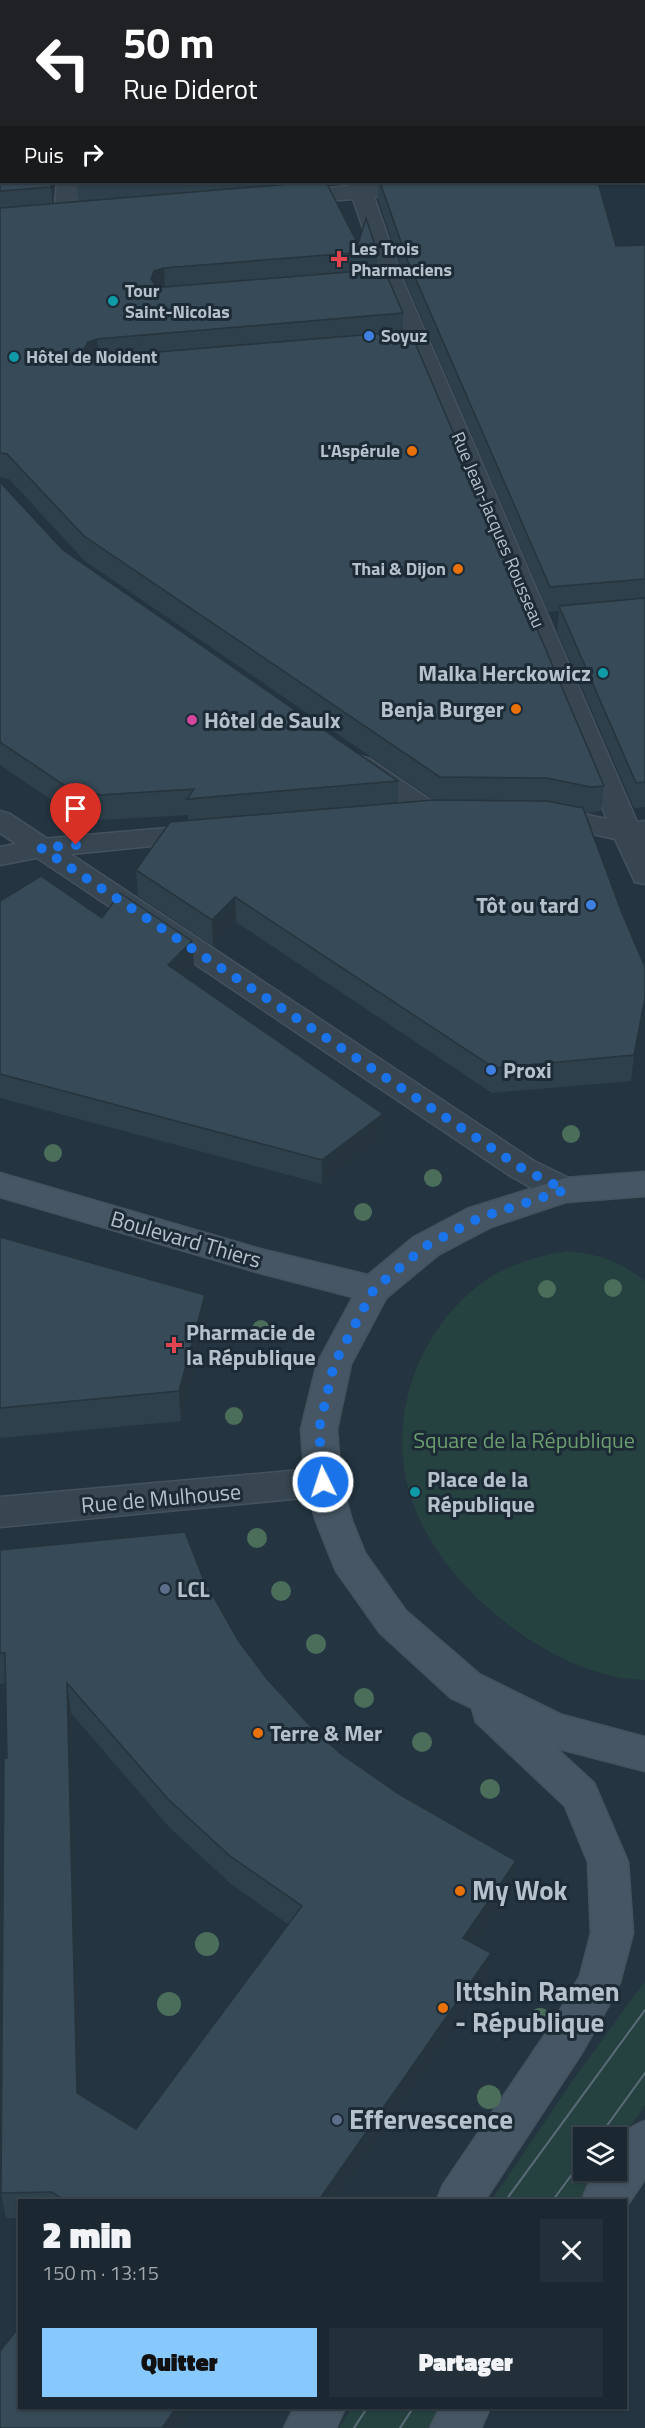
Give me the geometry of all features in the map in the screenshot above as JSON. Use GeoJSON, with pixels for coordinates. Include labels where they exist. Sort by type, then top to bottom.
{"type":"FeatureCollection","features":[{"type":"Feature","properties":{"kind":"main road"},"geometry":{"type":"LineString","coordinates":[[460,2199],[566,2040],[599,1982],[612,1933],[608,1862],[580,1796],[465,1686],[393,1622],[355,1569],[349,1560],[334,1521],[323,1482],[319,1429],[334,1364],[374,1289],[426,1246],[479,1218],[565,1190],[645,1184]]}},
{"type":"Feature","properties":{"kind":"main road","name":"Boulevard Thiers"},"geometry":{"type":"LineString","coordinates":[[0,1185],[260,1261],[374,1289]]}},
{"type":"Feature","properties":{"kind":"main road"},"geometry":{"type":"LineString","coordinates":[[465,1686],[554,1730],[645,1754]]}},
{"type":"Feature","properties":{"kind":"main road"},"geometry":{"type":"LineString","coordinates":[[605,2199],[645,2142]]}},
{"type":"Feature","properties":{"kind":"main road"},"geometry":{"type":"LineString","coordinates":[[308,2428],[321,2409]]}},
{"type":"Feature","properties":{"kind":"main road"},"geometry":{"type":"LineString","coordinates":[[454,2428],[466,2409]]}},
{"type":"Feature","properties":{"kind":"street"},"geometry":{"type":"LineString","coordinates":[[45,220],[78,218],[65,210],[68,183]]}},
{"type":"Feature","properties":{"kind":"street"},"geometry":{"type":"LineString","coordinates":[[263,201],[360,186],[445,183]]}},
{"type":"Feature","properties":{"kind":"street","name":"Rue Jean-Jacques Rousseau"},"geometry":{"type":"LineString","coordinates":[[360,186],[381,284],[419,345],[538,623],[636,830],[645,875]]}},
{"type":"Feature","properties":{"kind":"street"},"geometry":{"type":"LineString","coordinates":[[393,347],[419,345]]}},
{"type":"Feature","properties":{"kind":"street"},"geometry":{"type":"LineString","coordinates":[[538,623],[567,620]]}},
{"type":"Feature","properties":{"kind":"street"},"geometry":{"type":"LineString","coordinates":[[338,750],[443,814],[386,818]]}},
{"type":"Feature","properties":{"kind":"street"},"geometry":{"type":"LineString","coordinates":[[522,814],[545,814],[636,830]]}},
{"type":"Feature","properties":{"kind":"street"},"geometry":{"type":"LineString","coordinates":[[0,820],[523,1169],[565,1190]]}},
{"type":"Feature","properties":{"kind":"street"},"geometry":{"type":"LineString","coordinates":[[0,856],[41,848],[224,832]]}},
{"type":"Feature","properties":{"kind":"street","name":"Rue de Mulhouse"},"geometry":{"type":"LineString","coordinates":[[0,1512],[323,1482]]}},
{"type":"Feature","properties":{"kind":"green space","name":"Square de la République"},"geometry":{"type":"Polygon","coordinates":[[[567,1251],[590,1254],[608,1260],[626,1268],[645,1281],[645,1680],[614,1676],[583,1667],[554,1654],[507,1624],[451,1570],[436,1549],[423,1527],[406,1479],[402,1452],[407,1398],[426,1347],[441,1324],[479,1285],[499,1272],[521,1263],[567,1251]]]}},
{"type":"Feature","properties":{"kind":"green space"},"geometry":{"type":"Polygon","coordinates":[[[645,1981],[645,2105],[627,2131],[627,2127],[573,2127],[573,2181],[592,2181],[580,2199],[493,2199],[573,2080],[645,1981]]]}},
{"type":"Feature","properties":{"kind":"green space"},"geometry":{"type":"Polygon","coordinates":[[[351,2409],[440,2409],[428,2428],[339,2428],[351,2409]]]}},
{"type":"Feature","properties":{"kind":"building"},"geometry":{"type":"Polygon","coordinates":[[[0,183],[51,183],[51,187],[0,191],[0,183]]]}},
{"type":"Feature","properties":{"kind":"building"},"geometry":{"type":"Polygon","coordinates":[[[302,183],[327,183],[358,244],[366,218],[377,251],[164,268],[154,271],[151,279],[155,285],[164,287],[384,269],[403,313],[97,339],[88,342],[84,349],[89,355],[98,357],[410,331],[604,786],[590,787],[547,778],[440,777],[84,536],[7,454],[0,453],[0,208],[302,183]]]}},
{"type":"Feature","properties":{"kind":"building"},"geometry":{"type":"Polygon","coordinates":[[[380,183],[598,183],[616,246],[645,245],[645,579],[550,587],[407,259],[380,183]]]}},
{"type":"Feature","properties":{"kind":"building"},"geometry":{"type":"Polygon","coordinates":[[[0,482],[63,550],[398,781],[187,799],[194,789],[100,795],[67,787],[0,742],[0,482]]]}},
{"type":"Feature","properties":{"kind":"building"},"geometry":{"type":"Polygon","coordinates":[[[645,598],[645,782],[636,783],[559,606],[645,598]]]}},
{"type":"Feature","properties":{"kind":"building"},"geometry":{"type":"Polygon","coordinates":[[[433,800],[547,801],[583,808],[622,913],[645,967],[645,998],[634,1055],[494,1068],[235,897],[212,920],[136,870],[170,822],[433,800]]]}},
{"type":"Feature","properties":{"kind":"building"},"geometry":{"type":"Polygon","coordinates":[[[41,876],[102,918],[120,893],[192,941],[168,965],[383,1114],[322,1160],[0,1074],[0,901],[41,876]]]}},
{"type":"Feature","properties":{"kind":"building"},"geometry":{"type":"Polygon","coordinates":[[[0,1237],[205,1295],[179,1391],[0,1408],[0,1237]]]}},
{"type":"Feature","properties":{"kind":"building"},"geometry":{"type":"Polygon","coordinates":[[[185,1532],[203,1578],[238,1640],[267,1679],[315,1731],[341,1754],[399,1794],[516,1861],[463,1938],[491,1953],[320,2199],[62,2199],[52,2192],[1,2193],[4,1758],[7,1758],[5,1653],[0,1653],[0,1550],[185,1532]],[[67,1683],[77,2093],[136,2129],[302,1906],[230,1856],[168,1799],[67,1683]]]}},
{"type":"Feature","properties":{"kind":"building"},"geometry":{"type":"Polygon","coordinates":[[[18,2328],[18,2409],[175,2409],[162,2428],[0,2428],[0,2351],[18,2328]]]}},
{"type":"Feature","properties":{"kind":"tram line"},"geometry":{"type":"LineString","coordinates":[[507,2199],[645,2010]]}},
{"type":"Feature","properties":{"kind":"tram line"},"geometry":{"type":"LineString","coordinates":[[606,2127],[645,2073]]}},
{"type":"Feature","properties":{"kind":"tram line"},"geometry":{"type":"LineString","coordinates":[[554,2199],[573,2173]]}},
{"type":"Feature","properties":{"kind":"tram line"},"geometry":{"type":"LineString","coordinates":[[354,2428],[366,2409]]}},
{"type":"Feature","properties":{"kind":"tram line"},"geometry":{"type":"LineString","coordinates":[[400,2428],[412,2409]]}},
{"type":"Feature","properties":{"kind":"place","name":"Les Trois Pharmaciens"},"geometry":{"type":"Point","coordinates":[339,259]}},
{"type":"Feature","properties":{"kind":"place","name":"Tour Saint-Nicolas"},"geometry":{"type":"Point","coordinates":[113,301]}},
{"type":"Feature","properties":{"kind":"place","name":"Soyuz"},"geometry":{"type":"Point","coordinates":[369,336]}},
{"type":"Feature","properties":{"kind":"place","name":"Hôtel de Noident"},"geometry":{"type":"Point","coordinates":[14,357]}},
{"type":"Feature","properties":{"kind":"place","name":"L'Aspérule"},"geometry":{"type":"Point","coordinates":[412,451]}},
{"type":"Feature","properties":{"kind":"place","name":"Thai & Dijon"},"geometry":{"type":"Point","coordinates":[458,569]}},
{"type":"Feature","properties":{"kind":"place","name":"Malka Herckowicz"},"geometry":{"type":"Point","coordinates":[603,673]}},
{"type":"Feature","properties":{"kind":"place","name":"Benja Burger"},"geometry":{"type":"Point","coordinates":[516,709]}},
{"type":"Feature","properties":{"kind":"place","name":"Hôtel de Saulx"},"geometry":{"type":"Point","coordinates":[192,720]}},
{"type":"Feature","properties":{"kind":"place","name":"Tôt ou tard"},"geometry":{"type":"Point","coordinates":[591,905]}},
{"type":"Feature","properties":{"kind":"place","name":"Proxi"},"geometry":{"type":"Point","coordinates":[491,1070]}},
{"type":"Feature","properties":{"kind":"place","name":"Pharmacie de la République"},"geometry":{"type":"Point","coordinates":[174,1345]}},
{"type":"Feature","properties":{"kind":"place","name":"Place de la République"},"geometry":{"type":"Point","coordinates":[415,1492]}},
{"type":"Feature","properties":{"kind":"place","name":"LCL"},"geometry":{"type":"Point","coordinates":[165,1589]}},
{"type":"Feature","properties":{"kind":"place","name":"Terre & Mer"},"geometry":{"type":"Point","coordinates":[258,1733]}},
{"type":"Feature","properties":{"kind":"place","name":"My Wok"},"geometry":{"type":"Point","coordinates":[460,1891]}},
{"type":"Feature","properties":{"kind":"place","name":"Ittshin Ramen - République"},"geometry":{"type":"Point","coordinates":[443,2008]}},
{"type":"Feature","properties":{"kind":"place","name":"Effervescence"},"geometry":{"type":"Point","coordinates":[337,2120]}},
{"type":"Feature","properties":{"kind":"route"},"geometry":{"type":"LineString","coordinates":[[76,845],[41,848],[523,1169],[565,1190],[479,1218],[426,1246],[374,1289],[334,1364],[319,1429],[323,1482]]}}]}
